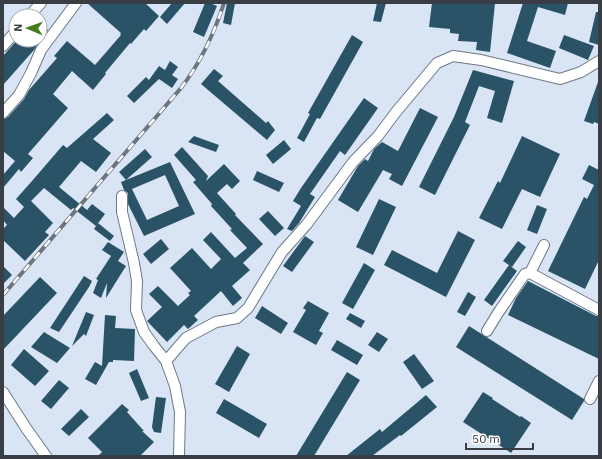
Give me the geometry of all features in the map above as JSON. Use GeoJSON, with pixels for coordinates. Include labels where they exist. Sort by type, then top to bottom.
{"type":"FeatureCollection","features":[{"type":"Feature","properties":{"kind":"street"},"geometry":{"type":"LineString","coordinates":[[3,113],[19,96],[41,50],[76,3]]}},
{"type":"Feature","properties":{"kind":"street"},"geometry":{"type":"LineString","coordinates":[[166,361],[186,338],[216,322],[237,318],[248,308],[282,252],[307,224],[354,162],[378,136],[437,63],[453,56],[481,60],[560,79],[581,72],[599,61]]}},
{"type":"Feature","properties":{"kind":"street"},"geometry":{"type":"LineString","coordinates":[[122,196],[122,212],[137,281],[136,310],[144,332],[166,361],[175,386],[180,412],[179,456]]}},
{"type":"Feature","properties":{"kind":"street"},"geometry":{"type":"LineString","coordinates":[[487,331],[520,280],[526,274],[530,273],[544,245]]}},
{"type":"Feature","properties":{"kind":"street"},"geometry":{"type":"LineString","coordinates":[[530,273],[599,310]]}},
{"type":"Feature","properties":{"kind":"street"},"geometry":{"type":"LineString","coordinates":[[590,399],[599,381]]}},
{"type":"Feature","properties":{"kind":"street"},"geometry":{"type":"LineString","coordinates":[[3,392],[46,456]]}},
{"type":"Feature","properties":{"kind":"building"},"geometry":{"type":"Polygon","coordinates":[[[87,3],[145,3],[159,16],[146,31],[144,29],[131,44],[130,43],[93,90],[72,71],[53,94],[68,108],[28,154],[33,158],[21,172],[19,169],[3,188],[3,175],[15,161],[3,151],[3,119],[8,117],[24,99],[29,90],[57,58],[54,56],[67,41],[95,65],[121,35],[121,33],[87,3]]]}},
{"type":"Feature","properties":{"kind":"building"},"geometry":{"type":"Polygon","coordinates":[[[172,3],[185,3],[167,24],[160,17],[172,3]]]}},
{"type":"Feature","properties":{"kind":"building"},"geometry":{"type":"Polygon","coordinates":[[[205,3],[210,3],[217,6],[204,37],[193,32],[205,3]]]}},
{"type":"Feature","properties":{"kind":"building"},"geometry":{"type":"Polygon","coordinates":[[[227,3],[235,3],[231,25],[223,23],[227,3]]]}},
{"type":"Feature","properties":{"kind":"building"},"geometry":{"type":"Polygon","coordinates":[[[377,3],[386,3],[381,22],[373,21],[377,3]]]}},
{"type":"Feature","properties":{"kind":"building"},"geometry":{"type":"Polygon","coordinates":[[[432,3],[495,3],[490,52],[476,50],[477,42],[458,41],[459,34],[450,33],[450,29],[429,27],[432,3]]]}},
{"type":"Feature","properties":{"kind":"building"},"geometry":{"type":"Polygon","coordinates":[[[523,3],[568,3],[565,15],[538,7],[527,41],[556,51],[550,68],[507,53],[523,3]]]}},
{"type":"Feature","properties":{"kind":"building"},"geometry":{"type":"Polygon","coordinates":[[[596,12],[599,12],[599,45],[589,42],[596,12]]]}},
{"type":"Feature","properties":{"kind":"building"},"geometry":{"type":"Polygon","coordinates":[[[352,35],[363,42],[320,119],[317,118],[304,142],[297,138],[310,114],[308,113],[352,35]]]}},
{"type":"Feature","properties":{"kind":"building"},"geometry":{"type":"Polygon","coordinates":[[[564,35],[594,46],[588,60],[559,48],[564,35]]]}},
{"type":"Feature","properties":{"kind":"building"},"geometry":{"type":"Polygon","coordinates":[[[10,48],[35,48],[3,85],[3,56],[10,48]]]}},
{"type":"Feature","properties":{"kind":"building"},"geometry":{"type":"Polygon","coordinates":[[[170,61],[178,67],[172,75],[178,79],[172,88],[159,79],[134,103],[127,96],[146,77],[149,80],[159,66],[165,70],[170,61]]]}},
{"type":"Feature","properties":{"kind":"building"},"geometry":{"type":"Polygon","coordinates":[[[214,69],[223,76],[218,81],[266,123],[268,121],[275,130],[267,140],[201,84],[214,69]]]}},
{"type":"Feature","properties":{"kind":"building"},"geometry":{"type":"Polygon","coordinates":[[[473,70],[514,81],[502,123],[487,118],[495,91],[479,86],[465,122],[470,125],[435,195],[419,187],[454,117],[473,70]]]}},
{"type":"Feature","properties":{"kind":"building"},"geometry":{"type":"Polygon","coordinates":[[[598,82],[599,124],[594,122],[593,124],[584,121],[598,82]]]}},
{"type":"Feature","properties":{"kind":"building"},"geometry":{"type":"Polygon","coordinates":[[[364,98],[378,108],[345,155],[340,151],[310,194],[315,197],[299,223],[292,231],[287,229],[301,206],[293,201],[364,98]]]}},
{"type":"Feature","properties":{"kind":"building"},"geometry":{"type":"Polygon","coordinates":[[[420,108],[438,117],[402,186],[389,179],[392,174],[383,170],[358,212],[338,200],[358,166],[365,159],[368,161],[374,149],[382,142],[398,151],[420,108]]]}},
{"type":"Feature","properties":{"kind":"building"},"geometry":{"type":"Polygon","coordinates":[[[107,113],[114,120],[93,139],[111,153],[96,172],[81,161],[59,187],[87,210],[92,204],[105,214],[96,226],[73,208],[71,210],[44,188],[31,201],[53,223],[45,232],[49,235],[25,261],[3,240],[3,229],[7,225],[3,220],[3,207],[14,218],[24,207],[16,199],[63,145],[67,148],[107,113]]]}},
{"type":"Feature","properties":{"kind":"building"},"geometry":{"type":"Polygon","coordinates":[[[194,136],[219,145],[216,152],[188,142],[194,136]]]}},
{"type":"Feature","properties":{"kind":"building"},"geometry":{"type":"Polygon","coordinates":[[[522,136],[560,154],[540,197],[522,189],[502,229],[479,218],[498,181],[500,183],[522,136]]]}},
{"type":"Feature","properties":{"kind":"building"},"geometry":{"type":"Polygon","coordinates":[[[284,140],[291,149],[273,164],[266,155],[284,140]]]}},
{"type":"Feature","properties":{"kind":"building"},"geometry":{"type":"Polygon","coordinates":[[[182,147],[208,176],[206,181],[224,164],[240,181],[232,189],[227,184],[217,193],[236,214],[235,215],[263,244],[243,263],[250,270],[232,286],[242,298],[233,306],[221,291],[194,316],[198,320],[188,329],[184,325],[167,342],[147,321],[162,307],[149,294],[158,286],[178,306],[190,295],[188,293],[191,291],[170,268],[192,248],[211,269],[221,259],[203,240],[211,232],[235,258],[247,248],[211,206],[212,204],[193,182],[196,180],[174,155],[182,147]]]}},
{"type":"Feature","properties":{"kind":"building"},"geometry":{"type":"Polygon","coordinates":[[[145,149],[152,157],[126,180],[119,172],[145,149]]]}},
{"type":"Feature","properties":{"kind":"building"},"geometry":{"type":"Polygon","coordinates":[[[170,162],[195,214],[144,236],[128,204],[128,193],[124,190],[121,182],[170,162]],[[165,175],[132,189],[147,220],[179,206],[165,175]]]}},
{"type":"Feature","properties":{"kind":"building"},"geometry":{"type":"Polygon","coordinates":[[[589,165],[599,170],[599,260],[585,289],[548,271],[584,197],[587,199],[594,185],[582,179],[589,165]]]}},
{"type":"Feature","properties":{"kind":"building"},"geometry":{"type":"Polygon","coordinates":[[[257,171],[284,183],[279,192],[253,180],[257,171]]]}},
{"type":"Feature","properties":{"kind":"building"},"geometry":{"type":"Polygon","coordinates":[[[379,199],[396,207],[373,255],[356,247],[379,199]]]}},
{"type":"Feature","properties":{"kind":"building"},"geometry":{"type":"Polygon","coordinates":[[[537,205],[547,209],[537,234],[527,230],[537,205]]]}},
{"type":"Feature","properties":{"kind":"building"},"geometry":{"type":"Polygon","coordinates":[[[268,211],[284,228],[275,236],[259,219],[268,211]]]}},
{"type":"Feature","properties":{"kind":"building"},"geometry":{"type":"Polygon","coordinates":[[[98,223],[114,236],[110,241],[94,229],[98,223]]]}},
{"type":"Feature","properties":{"kind":"building"},"geometry":{"type":"Polygon","coordinates":[[[458,231],[475,240],[446,297],[384,265],[392,250],[437,273],[458,231]]]}},
{"type":"Feature","properties":{"kind":"building"},"geometry":{"type":"Polygon","coordinates":[[[305,236],[314,242],[292,272],[283,266],[305,236]]]}},
{"type":"Feature","properties":{"kind":"building"},"geometry":{"type":"Polygon","coordinates":[[[161,239],[169,249],[151,264],[143,254],[161,239]]]}},
{"type":"Feature","properties":{"kind":"building"},"geometry":{"type":"Polygon","coordinates":[[[518,241],[526,247],[512,267],[503,261],[518,241]]]}},
{"type":"Feature","properties":{"kind":"building"},"geometry":{"type":"Polygon","coordinates":[[[108,242],[124,252],[118,261],[126,266],[106,298],[107,283],[101,298],[93,293],[98,280],[96,279],[111,256],[102,250],[108,242]]]}},
{"type":"Feature","properties":{"kind":"building"},"geometry":{"type":"Polygon","coordinates":[[[364,263],[375,270],[353,309],[342,303],[364,263]]]}},
{"type":"Feature","properties":{"kind":"building"},"geometry":{"type":"Polygon","coordinates":[[[509,265],[517,271],[492,306],[484,300],[509,265]]]}},
{"type":"Feature","properties":{"kind":"building"},"geometry":{"type":"Polygon","coordinates":[[[3,266],[12,275],[3,284],[3,266]]]}},
{"type":"Feature","properties":{"kind":"building"},"geometry":{"type":"Polygon","coordinates":[[[84,276],[92,281],[89,287],[59,332],[50,328],[84,276]]]}},
{"type":"Feature","properties":{"kind":"building"},"geometry":{"type":"Polygon","coordinates":[[[40,277],[57,293],[3,350],[3,316],[40,277]]]}},
{"type":"Feature","properties":{"kind":"building"},"geometry":{"type":"Polygon","coordinates":[[[528,281],[596,316],[599,316],[599,359],[508,315],[516,298],[528,281]]]}},
{"type":"Feature","properties":{"kind":"building"},"geometry":{"type":"Polygon","coordinates":[[[468,292],[476,297],[465,316],[457,312],[468,292]]]}},
{"type":"Feature","properties":{"kind":"building"},"geometry":{"type":"Polygon","coordinates":[[[308,301],[329,313],[319,331],[323,333],[316,345],[293,332],[306,310],[303,308],[308,301]]]}},
{"type":"Feature","properties":{"kind":"building"},"geometry":{"type":"Polygon","coordinates":[[[262,306],[288,323],[281,334],[255,318],[262,306]]]}},
{"type":"Feature","properties":{"kind":"building"},"geometry":{"type":"Polygon","coordinates":[[[86,312],[94,315],[86,336],[84,334],[72,346],[86,312]]]}},
{"type":"Feature","properties":{"kind":"building"},"geometry":{"type":"Polygon","coordinates":[[[350,313],[365,321],[361,328],[346,319],[350,313]]]}},
{"type":"Feature","properties":{"kind":"building"},"geometry":{"type":"Polygon","coordinates":[[[105,315],[116,316],[115,328],[135,329],[134,361],[113,360],[113,362],[109,362],[96,385],[85,379],[95,362],[102,366],[105,315]]]}},
{"type":"Feature","properties":{"kind":"building"},"geometry":{"type":"Polygon","coordinates":[[[469,326],[584,399],[572,420],[456,347],[469,326]]]}},
{"type":"Feature","properties":{"kind":"building"},"geometry":{"type":"Polygon","coordinates":[[[44,332],[70,348],[57,363],[31,347],[44,332]]]}},
{"type":"Feature","properties":{"kind":"building"},"geometry":{"type":"Polygon","coordinates":[[[377,332],[388,339],[379,352],[368,345],[377,332]]]}},
{"type":"Feature","properties":{"kind":"building"},"geometry":{"type":"Polygon","coordinates":[[[337,340],[363,355],[357,365],[331,350],[337,340]]]}},
{"type":"Feature","properties":{"kind":"building"},"geometry":{"type":"Polygon","coordinates":[[[237,346],[250,354],[229,392],[215,384],[237,346]]]}},
{"type":"Feature","properties":{"kind":"building"},"geometry":{"type":"Polygon","coordinates":[[[24,349],[49,371],[35,386],[11,365],[24,349]]]}},
{"type":"Feature","properties":{"kind":"building"},"geometry":{"type":"Polygon","coordinates":[[[414,354],[434,381],[422,389],[403,362],[414,354]]]}},
{"type":"Feature","properties":{"kind":"building"},"geometry":{"type":"Polygon","coordinates":[[[137,369],[149,398],[141,401],[129,373],[137,369]]]}},
{"type":"Feature","properties":{"kind":"building"},"geometry":{"type":"Polygon","coordinates":[[[347,372],[360,380],[314,456],[296,456],[347,372]]]}},
{"type":"Feature","properties":{"kind":"building"},"geometry":{"type":"Polygon","coordinates":[[[59,380],[69,388],[51,409],[41,401],[59,380]]]}},
{"type":"Feature","properties":{"kind":"building"},"geometry":{"type":"Polygon","coordinates":[[[483,392],[531,423],[511,453],[463,422],[483,392]]]}},
{"type":"Feature","properties":{"kind":"building"},"geometry":{"type":"Polygon","coordinates":[[[426,395],[437,407],[401,436],[400,435],[372,456],[346,456],[380,429],[382,432],[426,395]]]}},
{"type":"Feature","properties":{"kind":"building"},"geometry":{"type":"Polygon","coordinates":[[[156,397],[166,398],[161,433],[154,432],[152,427],[156,397]]]}},
{"type":"Feature","properties":{"kind":"building"},"geometry":{"type":"Polygon","coordinates":[[[224,399],[267,424],[259,438],[216,413],[224,399]]]}},
{"type":"Feature","properties":{"kind":"building"},"geometry":{"type":"Polygon","coordinates":[[[122,404],[129,410],[127,412],[144,431],[142,431],[154,442],[140,456],[98,456],[102,452],[88,438],[122,404]]]}},
{"type":"Feature","properties":{"kind":"building"},"geometry":{"type":"Polygon","coordinates":[[[81,409],[89,417],[69,436],[61,429],[81,409]]]}},
{"type":"Feature","properties":{"kind":"railway"},"geometry":{"type":"LineString","coordinates":[[3,295],[181,88],[195,68],[206,47],[216,26],[224,3]]}}]}
